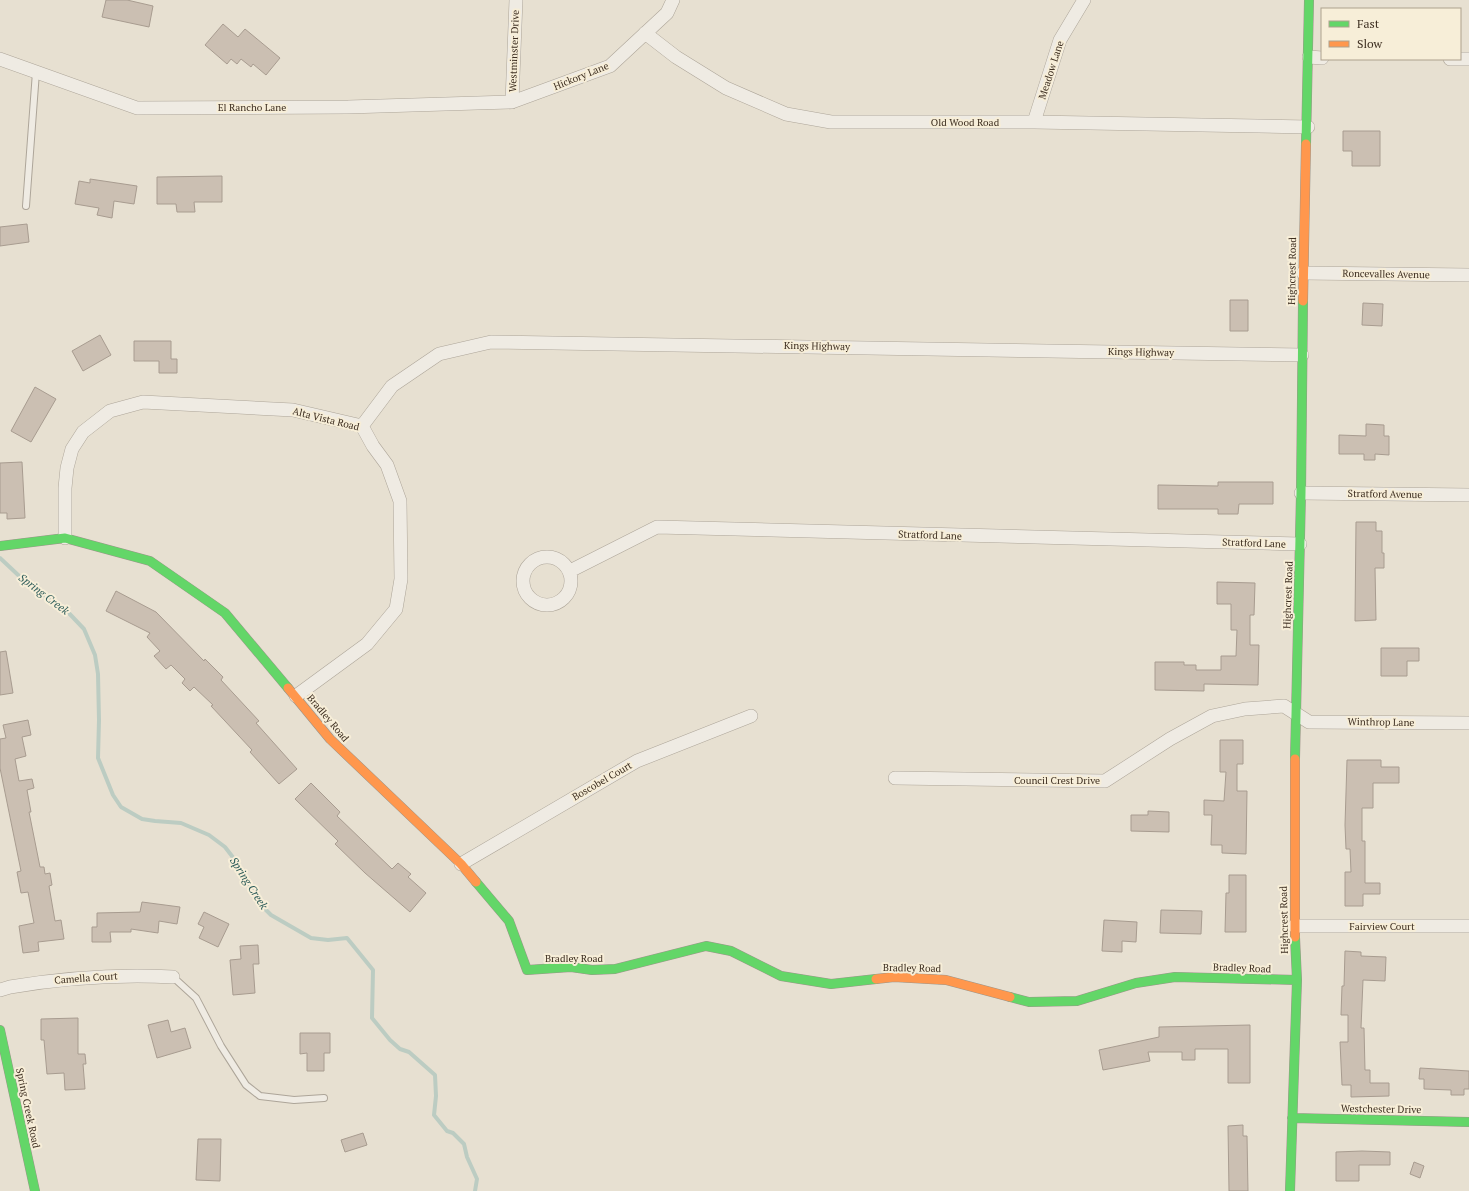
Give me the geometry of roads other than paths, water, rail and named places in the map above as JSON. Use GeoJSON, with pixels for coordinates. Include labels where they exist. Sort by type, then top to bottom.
{"type":"FeatureCollection","features":[{"type":"Feature","properties":{"kind":"street","name":"Westminster Drive"},"geometry":{"type":"LineString","coordinates":[[512,102],[516,0]]}},
{"type":"Feature","properties":{"kind":"street","name":"Hickory Lane"},"geometry":{"type":"LineString","coordinates":[[512,102],[610,66],[667,13],[673,0]]}},
{"type":"Feature","properties":{"kind":"street","name":"Meadow Lane"},"geometry":{"type":"LineString","coordinates":[[1034,122],[1060,40],[1084,0]]}},
{"type":"Feature","properties":{"kind":"street","name":"Highcrest Road"},"geometry":{"type":"LineString","coordinates":[[1290,1191],[1297,980],[1294,926],[1295,713],[1300,544],[1303,273],[1308,127],[1309,0]]}},
{"type":"Feature","properties":{"kind":"street","name":"Old Wood Road"},"geometry":{"type":"LineString","coordinates":[[645,33],[676,57],[726,88],[786,114],[831,122],[1034,122],[1308,127]]}},
{"type":"Feature","properties":{"kind":"street"},"geometry":{"type":"LineString","coordinates":[[1309,58],[1321,58]]}},
{"type":"Feature","properties":{"kind":"street","name":"El Rancho Lane"},"geometry":{"type":"LineString","coordinates":[[0,59],[137,108],[348,107],[512,102]]}},
{"type":"Feature","properties":{"kind":"street","name":"Roncevalles Avenue"},"geometry":{"type":"LineString","coordinates":[[1303,273],[1469,275]]}},
{"type":"Feature","properties":{"kind":"street","name":"Kings Highway"},"geometry":{"type":"LineString","coordinates":[[362,426],[392,386],[440,354],[491,342],[1302,355]]}},
{"type":"Feature","properties":{"kind":"street","name":"Alta Vista Road"},"geometry":{"type":"LineString","coordinates":[[65,538],[64,488],[72,449],[83,432],[110,411],[143,402],[293,410],[362,426],[373,446],[387,465],[400,501],[401,579],[396,609],[367,644],[296,696]]}},
{"type":"Feature","properties":{"kind":"street","name":"Stratford Avenue"},"geometry":{"type":"LineString","coordinates":[[1301,493],[1469,495]]}},
{"type":"Feature","properties":{"kind":"street","name":"Stratford Lane"},"geometry":{"type":"LineString","coordinates":[[570,571],[657,527],[1300,544]]}},
{"type":"Feature","properties":{"kind":"street","name":"Bradley Road"},"geometry":{"type":"LineString","coordinates":[[0,546],[65,538],[150,561],[225,613],[296,696],[330,739],[461,864],[509,921],[527,970],[571,967],[592,970],[615,969],[681,950],[706,946],[731,951],[781,976],[831,984],[894,977],[946,980],[1029,1002],[1077,1001],[1136,983],[1175,977],[1297,980]]}},
{"type":"Feature","properties":{"kind":"street","name":"Council Crest Drive"},"geometry":{"type":"LineString","coordinates":[[895,778],[1105,781],[1170,739],[1212,716],[1244,709],[1284,706],[1295,713]]}},
{"type":"Feature","properties":{"kind":"street","name":"Winthrop Lane"},"geometry":{"type":"LineString","coordinates":[[1295,713],[1309,722],[1469,724]]}},
{"type":"Feature","properties":{"kind":"street","name":"Boscobel Court"},"geometry":{"type":"LineString","coordinates":[[461,864],[637,761],[751,716]]}},
{"type":"Feature","properties":{"kind":"street","name":"Fairview Court"},"geometry":{"type":"LineString","coordinates":[[1294,926],[1469,926]]}},
{"type":"Feature","properties":{"kind":"street","name":"Camella Court"},"geometry":{"type":"LineString","coordinates":[[0,990],[10,987],[75,977],[146,975],[173,976]]}},
{"type":"Feature","properties":{"kind":"street","name":"Spring Creek Road"},"geometry":{"type":"LineString","coordinates":[[0,1030],[35,1191]]}},
{"type":"Feature","properties":{"kind":"street","name":"Westchester Drive"},"geometry":{"type":"LineString","coordinates":[[1292,1118],[1469,1122]]}},
{"type":"Feature","properties":{"kind":"lane"},"geometry":{"type":"LineString","coordinates":[[26,206],[36,72]]}},
{"type":"Feature","properties":{"kind":"lane"},"geometry":{"type":"LineString","coordinates":[[173,976],[196,998],[221,1046],[246,1085],[260,1096],[294,1100],[324,1098]]}},
{"type":"Feature","properties":{"kind":"waterway","name":"Spring Creek"},"geometry":{"type":"LineString","coordinates":[[0,558],[32,588],[64,608],[84,629],[95,655],[98,674],[98,758],[113,795],[121,807],[142,819],[181,823],[209,835],[225,847],[235,860],[260,904],[271,915],[311,938],[328,940],[347,938],[373,970],[372,1018],[390,1040],[400,1049],[409,1052],[435,1075],[436,1096],[434,1115],[447,1131],[453,1133],[464,1144],[467,1157],[477,1179],[475,1191]]}}]}
